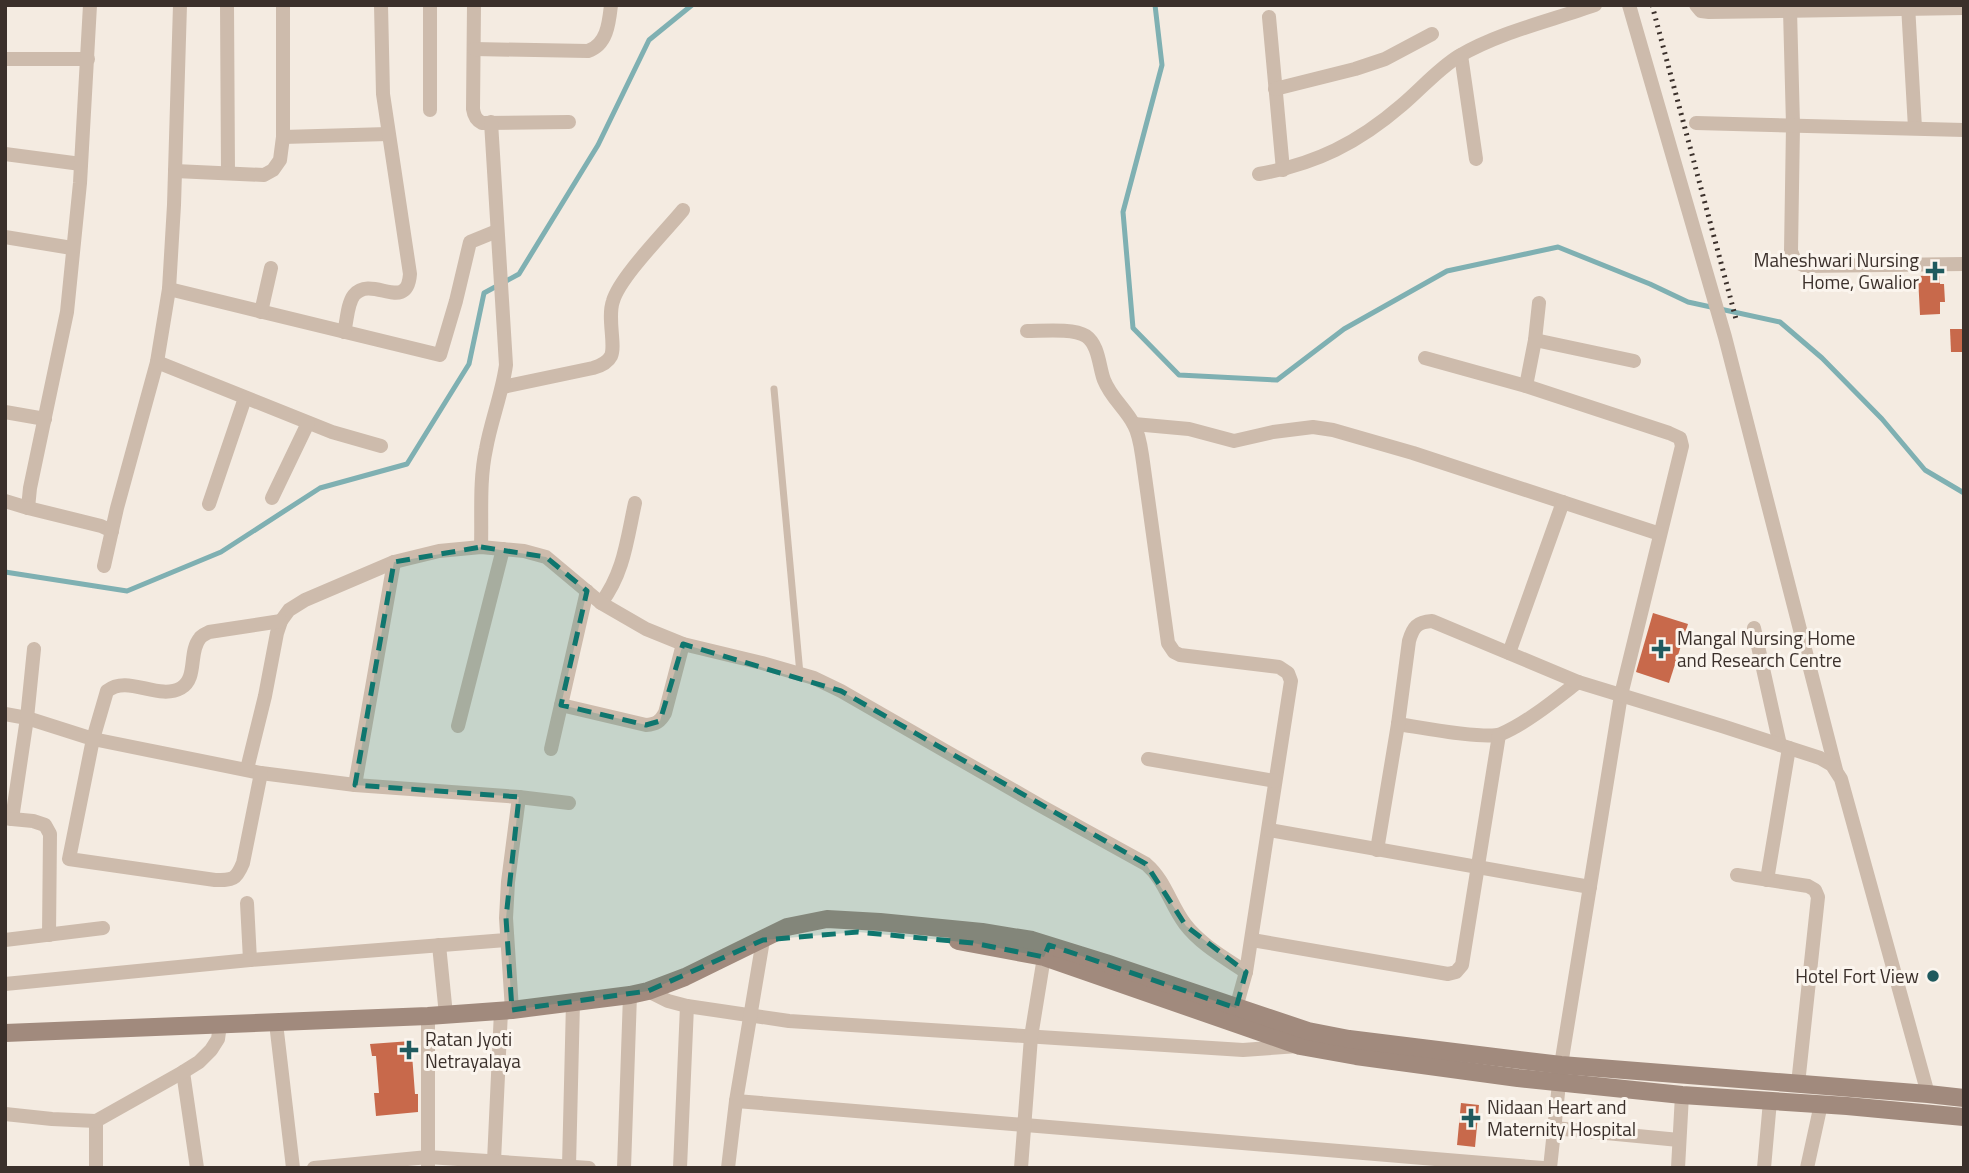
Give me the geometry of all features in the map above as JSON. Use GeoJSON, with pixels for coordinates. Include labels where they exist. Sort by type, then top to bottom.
{"type":"FeatureCollection","features":[{"type":"Feature","properties":{"kind":"main road"},"geometry":{"type":"LineString","coordinates":[[5,1033],[437,1016],[639,993],[685,977],[787,927],[827,919],[982,932],[1032,940],[1046,951],[1304,1039],[1362,1041],[1682,1095],[1964,1117]]}},
{"type":"Feature","properties":{"kind":"main road"},"geometry":{"type":"LineString","coordinates":[[1560,1073],[1798,1084],[1964,1098]]}},
{"type":"Feature","properties":{"kind":"street"},"geometry":{"type":"LineString","coordinates":[[29,509],[30,488],[67,312],[81,164],[90,5]]}},
{"type":"Feature","properties":{"kind":"street"},"geometry":{"type":"LineString","coordinates":[[104,566],[157,362],[169,289],[180,5]]}},
{"type":"Feature","properties":{"kind":"street"},"geometry":{"type":"LineString","coordinates":[[227,5],[228,173]]}},
{"type":"Feature","properties":{"kind":"street"},"geometry":{"type":"LineString","coordinates":[[175,171],[264,175],[273,170],[280,160],[284,136],[283,5]]}},
{"type":"Feature","properties":{"kind":"street"},"geometry":{"type":"LineString","coordinates":[[344,332],[351,299],[356,293],[371,288],[398,293],[405,290],[409,284],[410,274],[383,94],[381,5]]}},
{"type":"Feature","properties":{"kind":"street"},"geometry":{"type":"LineString","coordinates":[[430,5],[430,110]]}},
{"type":"Feature","properties":{"kind":"street"},"geometry":{"type":"LineString","coordinates":[[474,5],[474,116],[482,123],[569,122]]}},
{"type":"Feature","properties":{"kind":"street"},"geometry":{"type":"LineString","coordinates":[[474,50],[588,51],[603,41],[609,24],[611,5]]}},
{"type":"Feature","properties":{"kind":"street"},"geometry":{"type":"LineString","coordinates":[[1259,174],[1318,159],[1360,138],[1461,55],[1492,40],[1595,5]]}},
{"type":"Feature","properties":{"kind":"street"},"geometry":{"type":"LineString","coordinates":[[1629,5],[1725,337],[1836,771]]}},
{"type":"Feature","properties":{"kind":"street"},"geometry":{"type":"LineString","coordinates":[[1696,5],[1701,11],[1709,12],[1964,8]]}},
{"type":"Feature","properties":{"kind":"street"},"geometry":{"type":"LineString","coordinates":[[1908,7],[1915,128]]}},
{"type":"Feature","properties":{"kind":"street"},"geometry":{"type":"LineString","coordinates":[[1790,10],[1793,125],[1790,225],[1791,251],[1795,261],[1805,266],[1964,264]]}},
{"type":"Feature","properties":{"kind":"street"},"geometry":{"type":"LineString","coordinates":[[1269,17],[1283,170]]}},
{"type":"Feature","properties":{"kind":"street"},"geometry":{"type":"LineString","coordinates":[[1275,89],[1355,69],[1385,58],[1432,34]]}},
{"type":"Feature","properties":{"kind":"street"},"geometry":{"type":"LineString","coordinates":[[1461,55],[1476,159]]}},
{"type":"Feature","properties":{"kind":"street"},"geometry":{"type":"LineString","coordinates":[[5,59],[88,59]]}},
{"type":"Feature","properties":{"kind":"street"},"geometry":{"type":"LineString","coordinates":[[481,547],[482,471],[506,365],[491,122]]}},
{"type":"Feature","properties":{"kind":"street"},"geometry":{"type":"LineString","coordinates":[[1696,123],[1964,130]]}},
{"type":"Feature","properties":{"kind":"street"},"geometry":{"type":"LineString","coordinates":[[284,136],[388,134]]}},
{"type":"Feature","properties":{"kind":"street"},"geometry":{"type":"LineString","coordinates":[[5,154],[81,164]]}},
{"type":"Feature","properties":{"kind":"street"},"geometry":{"type":"LineString","coordinates":[[503,387],[593,368],[611,357],[610,318],[616,292],[683,210]]}},
{"type":"Feature","properties":{"kind":"street"},"geometry":{"type":"LineString","coordinates":[[169,289],[440,355],[470,242],[497,231]]}},
{"type":"Feature","properties":{"kind":"street"},"geometry":{"type":"LineString","coordinates":[[5,237],[72,248]]}},
{"type":"Feature","properties":{"kind":"street"},"geometry":{"type":"LineString","coordinates":[[261,313],[271,268]]}},
{"type":"Feature","properties":{"kind":"street"},"geometry":{"type":"LineString","coordinates":[[1526,386],[1539,303]]}},
{"type":"Feature","properties":{"kind":"street"},"geometry":{"type":"LineString","coordinates":[[1027,331],[1073,332],[1086,336],[1092,342],[1108,388],[1134,424],[1143,461],[1168,643],[1174,652],[1180,655],[1279,667],[1288,673],[1292,681],[1252,940],[1246,972],[1232,1014]]}},
{"type":"Feature","properties":{"kind":"street"},"geometry":{"type":"LineString","coordinates":[[1535,340],[1634,361]]}},
{"type":"Feature","properties":{"kind":"street"},"geometry":{"type":"LineString","coordinates":[[1425,358],[1526,386],[1669,433],[1680,438],[1682,446],[1621,695],[1560,1073],[1550,1168]]}},
{"type":"Feature","properties":{"kind":"street"},"geometry":{"type":"LineString","coordinates":[[157,362],[308,423],[381,446]]}},
{"type":"Feature","properties":{"kind":"street"},"geometry":{"type":"LineString","coordinates":[[209,504],[246,398]]}},
{"type":"Feature","properties":{"kind":"street"},"geometry":{"type":"LineString","coordinates":[[5,412],[45,419]]}},
{"type":"Feature","properties":{"kind":"street"},"geometry":{"type":"LineString","coordinates":[[272,498],[308,423]]}},
{"type":"Feature","properties":{"kind":"street"},"geometry":{"type":"LineString","coordinates":[[1134,424],[1189,429],[1234,441],[1313,427],[1333,430],[1413,453],[1660,534]]}},
{"type":"Feature","properties":{"kind":"street"},"geometry":{"type":"LineString","coordinates":[[5,501],[112,531]]}},
{"type":"Feature","properties":{"kind":"street"},"geometry":{"type":"LineString","coordinates":[[1509,653],[1563,502]]}},
{"type":"Feature","properties":{"kind":"street"},"geometry":{"type":"LineString","coordinates":[[601,603],[618,576],[635,503]]}},
{"type":"Feature","properties":{"kind":"street"},"geometry":{"type":"LineString","coordinates":[[50,857],[215,880],[230,880],[238,876],[243,863],[265,696],[281,621],[289,610],[304,600],[394,562],[439,551],[481,547],[503,549],[546,557],[601,603],[646,629],[683,644],[800,674],[841,691],[1146,863],[1157,873],[1186,926],[1200,940],[1246,972]]}},
{"type":"Feature","properties":{"kind":"street"},"geometry":{"type":"LineString","coordinates":[[458,726],[503,549]]}},
{"type":"Feature","properties":{"kind":"street"},"geometry":{"type":"LineString","coordinates":[[355,785],[394,562]]}},
{"type":"Feature","properties":{"kind":"street"},"geometry":{"type":"LineString","coordinates":[[551,749],[587,591]]}},
{"type":"Feature","properties":{"kind":"street"},"geometry":{"type":"LineString","coordinates":[[69,859],[93,739],[107,691],[112,686],[121,684],[165,691],[177,690],[186,684],[199,639],[209,632],[281,621]]}},
{"type":"Feature","properties":{"kind":"street"},"geometry":{"type":"LineString","coordinates":[[1377,850],[1409,641],[1413,629],[1421,622],[1432,621],[1578,682],[1820,758],[1832,765],[1841,779],[1928,1094]]}},
{"type":"Feature","properties":{"kind":"street"},"geometry":{"type":"LineString","coordinates":[[1754,628],[1785,746],[1768,880]]}},
{"type":"Feature","properties":{"kind":"street"},"geometry":{"type":"LineString","coordinates":[[561,705],[646,725],[660,722],[665,713],[683,644]]}},
{"type":"Feature","properties":{"kind":"street"},"geometry":{"type":"LineString","coordinates":[[34,649],[27,718],[9,818],[45,825],[50,834],[48,934]]}},
{"type":"Feature","properties":{"kind":"street"},"geometry":{"type":"LineString","coordinates":[[1398,724],[1499,735],[1551,703],[1578,682]]}},
{"type":"Feature","properties":{"kind":"street"},"geometry":{"type":"LineString","coordinates":[[5,714],[27,718],[93,739],[254,771],[355,785],[569,803]]}},
{"type":"Feature","properties":{"kind":"street"},"geometry":{"type":"LineString","coordinates":[[1252,940],[1448,974],[1456,972],[1462,965],[1499,735]]}},
{"type":"Feature","properties":{"kind":"street"},"geometry":{"type":"LineString","coordinates":[[1148,759],[1275,781]]}},
{"type":"Feature","properties":{"kind":"street"},"geometry":{"type":"LineString","coordinates":[[495,1161],[506,1010],[508,882],[519,797]]}},
{"type":"Feature","properties":{"kind":"street"},"geometry":{"type":"LineString","coordinates":[[1269,830],[1590,887]]}},
{"type":"Feature","properties":{"kind":"street"},"geometry":{"type":"LineString","coordinates":[[1737,875],[1808,886],[1815,890],[1818,897],[1798,1084]]}},
{"type":"Feature","properties":{"kind":"street"},"geometry":{"type":"LineString","coordinates":[[247,903],[250,960]]}},
{"type":"Feature","properties":{"kind":"street"},"geometry":{"type":"LineString","coordinates":[[5,940],[103,928]]}},
{"type":"Feature","properties":{"kind":"street"},"geometry":{"type":"LineString","coordinates":[[5,984],[250,960],[506,940]]}},
{"type":"Feature","properties":{"kind":"street"},"geometry":{"type":"LineString","coordinates":[[728,1168],[736,1101],[764,940]]}},
{"type":"Feature","properties":{"kind":"street"},"geometry":{"type":"LineString","coordinates":[[428,1162],[439,945]]}},
{"type":"Feature","properties":{"kind":"street"},"geometry":{"type":"LineString","coordinates":[[1021,1168],[1031,1037],[1046,951]]}},
{"type":"Feature","properties":{"kind":"street"},"geometry":{"type":"LineString","coordinates":[[624,1168],[639,993],[687,1006],[789,1021],[1243,1050],[1304,1039]]}},
{"type":"Feature","properties":{"kind":"street"},"geometry":{"type":"LineString","coordinates":[[569,1166],[573,1002]]}},
{"type":"Feature","properties":{"kind":"street"},"geometry":{"type":"LineString","coordinates":[[680,1168],[687,1006]]}},
{"type":"Feature","properties":{"kind":"street"},"geometry":{"type":"LineString","coordinates":[[276,1023],[293,1168]]}},
{"type":"Feature","properties":{"kind":"street"},"geometry":{"type":"LineString","coordinates":[[5,1114],[96,1121],[199,1062],[218,1038],[220,1025]]}},
{"type":"Feature","properties":{"kind":"street"},"geometry":{"type":"LineString","coordinates":[[184,1072],[197,1168]]}},
{"type":"Feature","properties":{"kind":"street"},"geometry":{"type":"LineString","coordinates":[[1678,1168],[1682,1095]]}},
{"type":"Feature","properties":{"kind":"street"},"geometry":{"type":"LineString","coordinates":[[736,1101],[1543,1168]]}},
{"type":"Feature","properties":{"kind":"street"},"geometry":{"type":"LineString","coordinates":[[1764,1168],[1770,1101]]}},
{"type":"Feature","properties":{"kind":"street"},"geometry":{"type":"LineString","coordinates":[[1807,1168],[1821,1104]]}},
{"type":"Feature","properties":{"kind":"street"},"geometry":{"type":"LineString","coordinates":[[96,1121],[96,1168]]}},
{"type":"Feature","properties":{"kind":"street"},"geometry":{"type":"LineString","coordinates":[[1554,1128],[1679,1140]]}},
{"type":"Feature","properties":{"kind":"street"},"geometry":{"type":"LineString","coordinates":[[314,1168],[495,1161],[589,1168]]}},
{"type":"Feature","properties":{"kind":"lane"},"geometry":{"type":"LineString","coordinates":[[774,388],[800,674]]}},
{"type":"Feature","properties":{"kind":"highlighted area"},"geometry":{"type":"Polygon","coordinates":[[[481,547],[546,557],[563,570],[587,591],[561,705],[646,725],[660,721],[683,644],[841,691],[1146,864],[1186,926],[1246,972],[1236,1008],[1049,945],[1044,957],[973,943],[858,932],[763,940],[648,991],[512,1010],[506,918],[519,797],[355,785],[394,562],[481,547]]]}},
{"type":"Feature","properties":{"kind":"building"},"geometry":{"type":"Polygon","coordinates":[[[1940,275],[1940,284],[1944,284],[1945,302],[1940,302],[1940,314],[1920,315],[1918,276],[1940,275]]]}},
{"type":"Feature","properties":{"kind":"building"},"geometry":{"type":"Polygon","coordinates":[[[1950,329],[1964,329],[1964,352],[1951,352],[1950,329]]]}},
{"type":"Feature","properties":{"kind":"building"},"geometry":{"type":"Polygon","coordinates":[[[1653,613],[1688,624],[1669,683],[1636,672],[1653,613]]]}},
{"type":"Feature","properties":{"kind":"building"},"geometry":{"type":"Polygon","coordinates":[[[411,1041],[418,1112],[376,1116],[374,1093],[379,1093],[376,1056],[372,1056],[370,1044],[411,1041]]]}},
{"type":"Feature","properties":{"kind":"building"},"geometry":{"type":"Polygon","coordinates":[[[1461,1103],[1479,1105],[1475,1147],[1457,1145],[1461,1103]]]}},
{"type":"Feature","properties":{"kind":"waterway"},"geometry":{"type":"LineString","coordinates":[[5,572],[127,591],[221,552],[320,488],[407,464],[469,364],[484,293],[519,274],[598,145],[649,40],[692,5]]}},
{"type":"Feature","properties":{"kind":"waterway"},"geometry":{"type":"LineString","coordinates":[[1155,5],[1162,65],[1123,212],[1133,328],[1179,375],[1277,380],[1344,329],[1447,271],[1558,247],[1688,302],[1780,322],[1822,358],[1882,419],[1925,470],[1964,493]]}},
{"type":"Feature","properties":{"kind":"railway"},"geometry":{"type":"LineString","coordinates":[[1652,5],[1736,319]]}},
{"type":"Feature","properties":{"kind":"place","name":"Maheshwari Nursing Home, Gwalior"},"geometry":{"type":"Point","coordinates":[1935,271]}},
{"type":"Feature","properties":{"kind":"place","name":"Mangal Nursing Home and Research Centre"},"geometry":{"type":"Point","coordinates":[1661,649]}},
{"type":"Feature","properties":{"kind":"place","name":"Hotel Fort View"},"geometry":{"type":"Point","coordinates":[1933,976]}},
{"type":"Feature","properties":{"kind":"place","name":"Ratan Jyoti Netrayalaya"},"geometry":{"type":"Point","coordinates":[409,1050]}},
{"type":"Feature","properties":{"kind":"place","name":"Nidaan Heart and Maternity Hospital"},"geometry":{"type":"Point","coordinates":[1471,1118]}}]}
